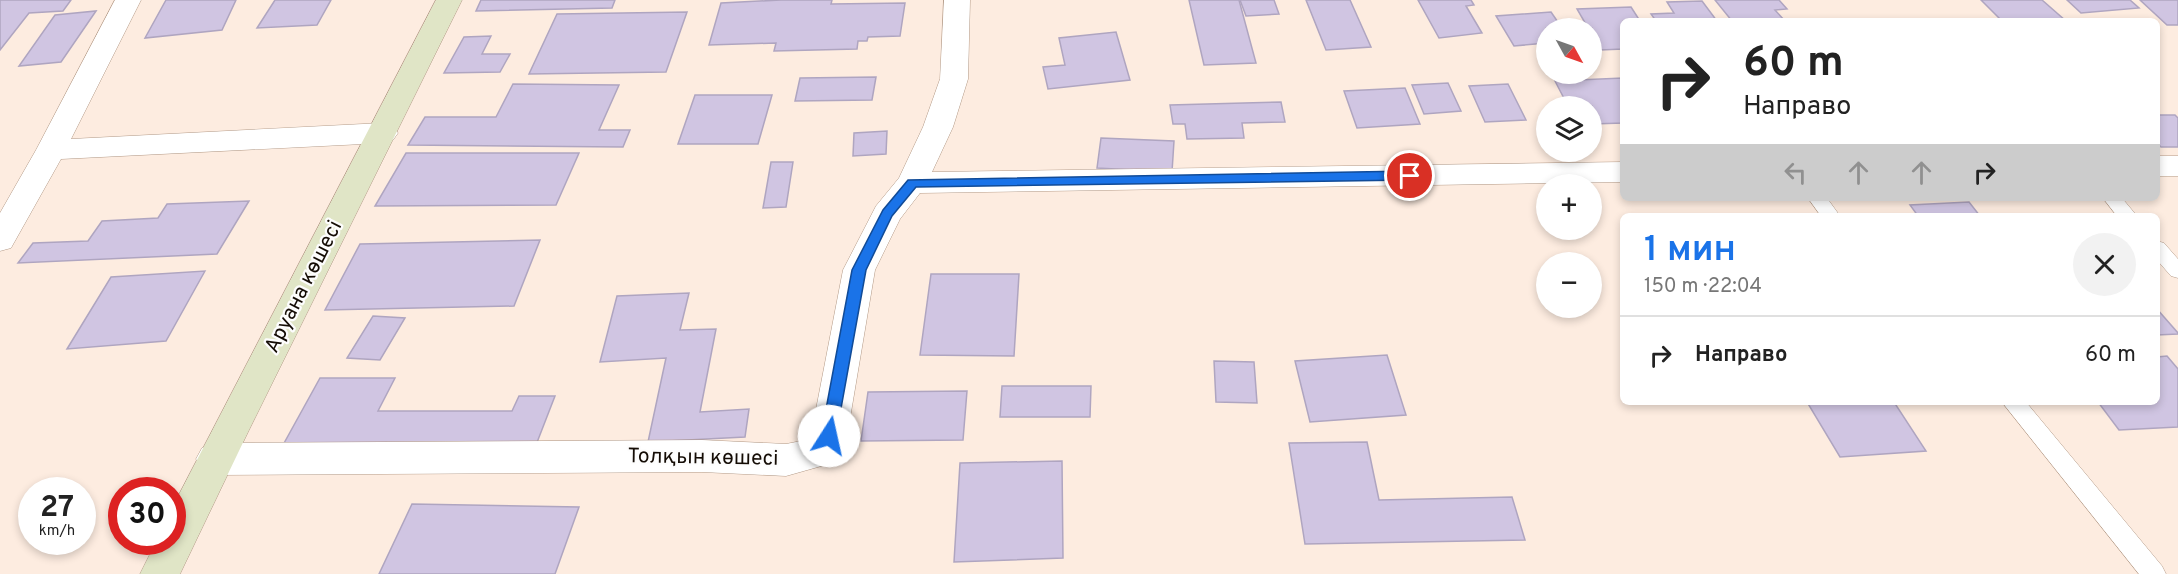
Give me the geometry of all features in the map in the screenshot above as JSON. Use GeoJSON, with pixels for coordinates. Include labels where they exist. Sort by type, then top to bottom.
{"type":"FeatureCollection","features":[{"type":"Feature","properties":{"kind":"street"},"geometry":{"type":"LineString","coordinates":[[1,236],[51,150],[128,0]]}},
{"type":"Feature","properties":{"kind":"street","name":"Аруана көшесі"},"geometry":{"type":"LineString","coordinates":[[160,574],[215,459],[449,0]]}},
{"type":"Feature","properties":{"kind":"street","name":"Толқын көшесі"},"geometry":{"type":"LineString","coordinates":[[215,459],[702,456],[786,459],[812,454],[829,436],[859,270],[887,214],[912,183],[938,127],[954,79],[957,0]]}},
{"type":"Feature","properties":{"kind":"street"},"geometry":{"type":"LineString","coordinates":[[51,150],[383,133]]}},
{"type":"Feature","properties":{"kind":"street"},"geometry":{"type":"LineString","coordinates":[[2160,166],[2178,166]]}},
{"type":"Feature","properties":{"kind":"street"},"geometry":{"type":"LineString","coordinates":[[912,183],[1620,172]]}},
{"type":"Feature","properties":{"kind":"lane"},"geometry":{"type":"LineString","coordinates":[[1819,201],[1829,213]]}},
{"type":"Feature","properties":{"kind":"lane"},"geometry":{"type":"LineString","coordinates":[[2115,201],[2125,213]]}},
{"type":"Feature","properties":{"kind":"lane"},"geometry":{"type":"LineString","coordinates":[[2160,251],[2178,271]]}},
{"type":"Feature","properties":{"kind":"lane"},"geometry":{"type":"LineString","coordinates":[[2015,405],[2154,574]]}},
{"type":"Feature","properties":{"kind":"building"},"geometry":{"type":"Polygon","coordinates":[[[0,0],[71,0],[63,11],[29,13],[0,50],[0,0]]]}},
{"type":"Feature","properties":{"kind":"building"},"geometry":{"type":"Polygon","coordinates":[[[166,0],[236,0],[222,30],[145,38],[166,0]]]}},
{"type":"Feature","properties":{"kind":"building"},"geometry":{"type":"Polygon","coordinates":[[[275,0],[331,0],[317,25],[257,28],[275,0]]]}},
{"type":"Feature","properties":{"kind":"building"},"geometry":{"type":"Polygon","coordinates":[[[481,0],[615,0],[612,8],[476,11],[481,0]]]}},
{"type":"Feature","properties":{"kind":"building"},"geometry":{"type":"Polygon","coordinates":[[[832,0],[831,4],[905,3],[900,36],[868,37],[867,41],[858,41],[857,49],[774,51],[776,43],[709,45],[721,3],[832,0]]]}},
{"type":"Feature","properties":{"kind":"building"},"geometry":{"type":"Polygon","coordinates":[[[1189,0],[1239,0],[1256,63],[1204,65],[1189,0]]]}},
{"type":"Feature","properties":{"kind":"building"},"geometry":{"type":"Polygon","coordinates":[[[1240,0],[1274,0],[1279,14],[1246,16],[1240,0]]]}},
{"type":"Feature","properties":{"kind":"building"},"geometry":{"type":"Polygon","coordinates":[[[1306,0],[1350,0],[1371,47],[1326,50],[1306,0]]]}},
{"type":"Feature","properties":{"kind":"building"},"geometry":{"type":"Polygon","coordinates":[[[1418,0],[1471,0],[1474,5],[1466,6],[1482,33],[1439,38],[1418,0]]]}},
{"type":"Feature","properties":{"kind":"building"},"geometry":{"type":"Polygon","coordinates":[[[1715,0],[1779,0],[1787,9],[1775,10],[1782,18],[1730,18],[1715,0]]]}},
{"type":"Feature","properties":{"kind":"building"},"geometry":{"type":"Polygon","coordinates":[[[1981,0],[2042,0],[2063,18],[1999,18],[1981,0]]]}},
{"type":"Feature","properties":{"kind":"building"},"geometry":{"type":"Polygon","coordinates":[[[2067,0],[2130,0],[2139,8],[2081,13],[2067,0]]]}},
{"type":"Feature","properties":{"kind":"building"},"geometry":{"type":"Polygon","coordinates":[[[2140,0],[2178,0],[2178,25],[2167,25],[2140,0]]]}},
{"type":"Feature","properties":{"kind":"building"},"geometry":{"type":"Polygon","coordinates":[[[1702,1],[1715,18],[1654,18],[1651,14],[1674,13],[1667,2],[1702,1]]]}},
{"type":"Feature","properties":{"kind":"building"},"geometry":{"type":"Polygon","coordinates":[[[1631,7],[1638,18],[1620,18],[1620,49],[1602,50],[1602,18],[1582,18],[1577,9],[1631,7]]]}},
{"type":"Feature","properties":{"kind":"building"},"geometry":{"type":"Polygon","coordinates":[[[96,11],[61,62],[19,66],[55,15],[96,11]]]}},
{"type":"Feature","properties":{"kind":"building"},"geometry":{"type":"Polygon","coordinates":[[[687,12],[666,72],[529,74],[557,14],[687,12]]]}},
{"type":"Feature","properties":{"kind":"building"},"geometry":{"type":"Polygon","coordinates":[[[1551,12],[1555,18],[1536,18],[1536,44],[1514,46],[1496,16],[1551,12]]]}},
{"type":"Feature","properties":{"kind":"building"},"geometry":{"type":"Polygon","coordinates":[[[1116,32],[1130,80],[1048,89],[1043,67],[1065,65],[1059,38],[1116,32]]]}},
{"type":"Feature","properties":{"kind":"building"},"geometry":{"type":"Polygon","coordinates":[[[491,36],[482,54],[510,54],[500,72],[444,73],[464,37],[491,36]]]}},
{"type":"Feature","properties":{"kind":"building"},"geometry":{"type":"Polygon","coordinates":[[[876,77],[872,100],[795,101],[800,78],[876,77]]]}},
{"type":"Feature","properties":{"kind":"building"},"geometry":{"type":"Polygon","coordinates":[[[1620,78],[1620,123],[1602,124],[1602,96],[1563,96],[1557,84],[1602,84],[1602,79],[1620,78]]]}},
{"type":"Feature","properties":{"kind":"building"},"geometry":{"type":"Polygon","coordinates":[[[1448,83],[1461,111],[1424,114],[1412,85],[1448,83]]]}},
{"type":"Feature","properties":{"kind":"building"},"geometry":{"type":"Polygon","coordinates":[[[513,84],[619,85],[599,130],[630,130],[623,147],[408,145],[425,117],[496,117],[513,84]]]}},
{"type":"Feature","properties":{"kind":"building"},"geometry":{"type":"Polygon","coordinates":[[[1508,84],[1526,120],[1485,122],[1469,86],[1508,84]]]}},
{"type":"Feature","properties":{"kind":"building"},"geometry":{"type":"Polygon","coordinates":[[[1405,88],[1420,124],[1357,128],[1344,91],[1405,88]]]}},
{"type":"Feature","properties":{"kind":"building"},"geometry":{"type":"Polygon","coordinates":[[[695,95],[772,95],[758,144],[678,144],[695,95]]]}},
{"type":"Feature","properties":{"kind":"building"},"geometry":{"type":"Polygon","coordinates":[[[1281,102],[1285,122],[1242,123],[1244,138],[1187,139],[1185,124],[1173,124],[1170,105],[1281,102]]]}},
{"type":"Feature","properties":{"kind":"building"},"geometry":{"type":"Polygon","coordinates":[[[2160,115],[2175,115],[2178,118],[2178,147],[2161,147],[2160,115]]]}},
{"type":"Feature","properties":{"kind":"building"},"geometry":{"type":"Polygon","coordinates":[[[887,131],[886,154],[853,156],[854,133],[887,131]]]}},
{"type":"Feature","properties":{"kind":"building"},"geometry":{"type":"Polygon","coordinates":[[[1101,138],[1174,141],[1172,172],[1097,168],[1101,138]]]}},
{"type":"Feature","properties":{"kind":"building"},"geometry":{"type":"Polygon","coordinates":[[[406,153],[579,153],[556,205],[375,206],[406,153]]]}},
{"type":"Feature","properties":{"kind":"building"},"geometry":{"type":"Polygon","coordinates":[[[771,162],[793,162],[786,207],[763,208],[771,162]]]}},
{"type":"Feature","properties":{"kind":"building"},"geometry":{"type":"Polygon","coordinates":[[[249,201],[217,254],[18,263],[33,243],[88,241],[102,221],[158,218],[167,204],[249,201]]]}},
{"type":"Feature","properties":{"kind":"building"},"geometry":{"type":"Polygon","coordinates":[[[1969,202],[1978,213],[1916,213],[1910,205],[1969,202]]]}},
{"type":"Feature","properties":{"kind":"building"},"geometry":{"type":"Polygon","coordinates":[[[540,240],[514,306],[325,310],[360,244],[540,240]]]}},
{"type":"Feature","properties":{"kind":"building"},"geometry":{"type":"Polygon","coordinates":[[[205,271],[166,341],[67,349],[111,277],[205,271]]]}},
{"type":"Feature","properties":{"kind":"building"},"geometry":{"type":"Polygon","coordinates":[[[931,274],[1019,274],[1014,356],[920,355],[931,274]]]}},
{"type":"Feature","properties":{"kind":"building"},"geometry":{"type":"Polygon","coordinates":[[[689,293],[680,330],[716,329],[700,412],[749,409],[745,437],[648,442],[666,358],[600,362],[617,296],[689,293]]]}},
{"type":"Feature","properties":{"kind":"building"},"geometry":{"type":"Polygon","coordinates":[[[2160,312],[2178,333],[2160,335],[2160,312]]]}},
{"type":"Feature","properties":{"kind":"building"},"geometry":{"type":"Polygon","coordinates":[[[373,316],[405,318],[380,360],[347,358],[373,316]]]}},
{"type":"Feature","properties":{"kind":"building"},"geometry":{"type":"Polygon","coordinates":[[[1387,355],[1406,415],[1310,422],[1295,361],[1387,355]]]}},
{"type":"Feature","properties":{"kind":"building"},"geometry":{"type":"Polygon","coordinates":[[[2167,356],[2178,369],[2178,427],[2119,430],[2100,405],[2160,405],[2160,357],[2167,356]]]}},
{"type":"Feature","properties":{"kind":"building"},"geometry":{"type":"Polygon","coordinates":[[[1214,361],[1254,362],[1257,403],[1216,402],[1214,361]]]}},
{"type":"Feature","properties":{"kind":"building"},"geometry":{"type":"Polygon","coordinates":[[[320,378],[395,378],[378,411],[512,411],[519,396],[555,396],[536,445],[283,445],[320,378]]]}},
{"type":"Feature","properties":{"kind":"building"},"geometry":{"type":"Polygon","coordinates":[[[1002,386],[1091,386],[1090,417],[1000,417],[1002,386]]]}},
{"type":"Feature","properties":{"kind":"building"},"geometry":{"type":"Polygon","coordinates":[[[967,391],[963,440],[861,441],[868,392],[967,391]]]}},
{"type":"Feature","properties":{"kind":"building"},"geometry":{"type":"Polygon","coordinates":[[[1809,405],[1896,405],[1926,451],[1840,457],[1809,405]]]}},
{"type":"Feature","properties":{"kind":"building"},"geometry":{"type":"Polygon","coordinates":[[[1367,442],[1379,500],[1512,497],[1525,540],[1305,544],[1289,443],[1367,442]]]}},
{"type":"Feature","properties":{"kind":"building"},"geometry":{"type":"Polygon","coordinates":[[[1062,461],[1063,558],[954,562],[960,463],[1062,461]]]}},
{"type":"Feature","properties":{"kind":"building"},"geometry":{"type":"Polygon","coordinates":[[[412,504],[579,507],[555,574],[379,574],[412,504]]]}},
{"type":"Feature","properties":{"kind":"route"},"geometry":{"type":"LineString","coordinates":[[829,436],[859,270],[887,214],[912,183],[1410,176]]}}]}
